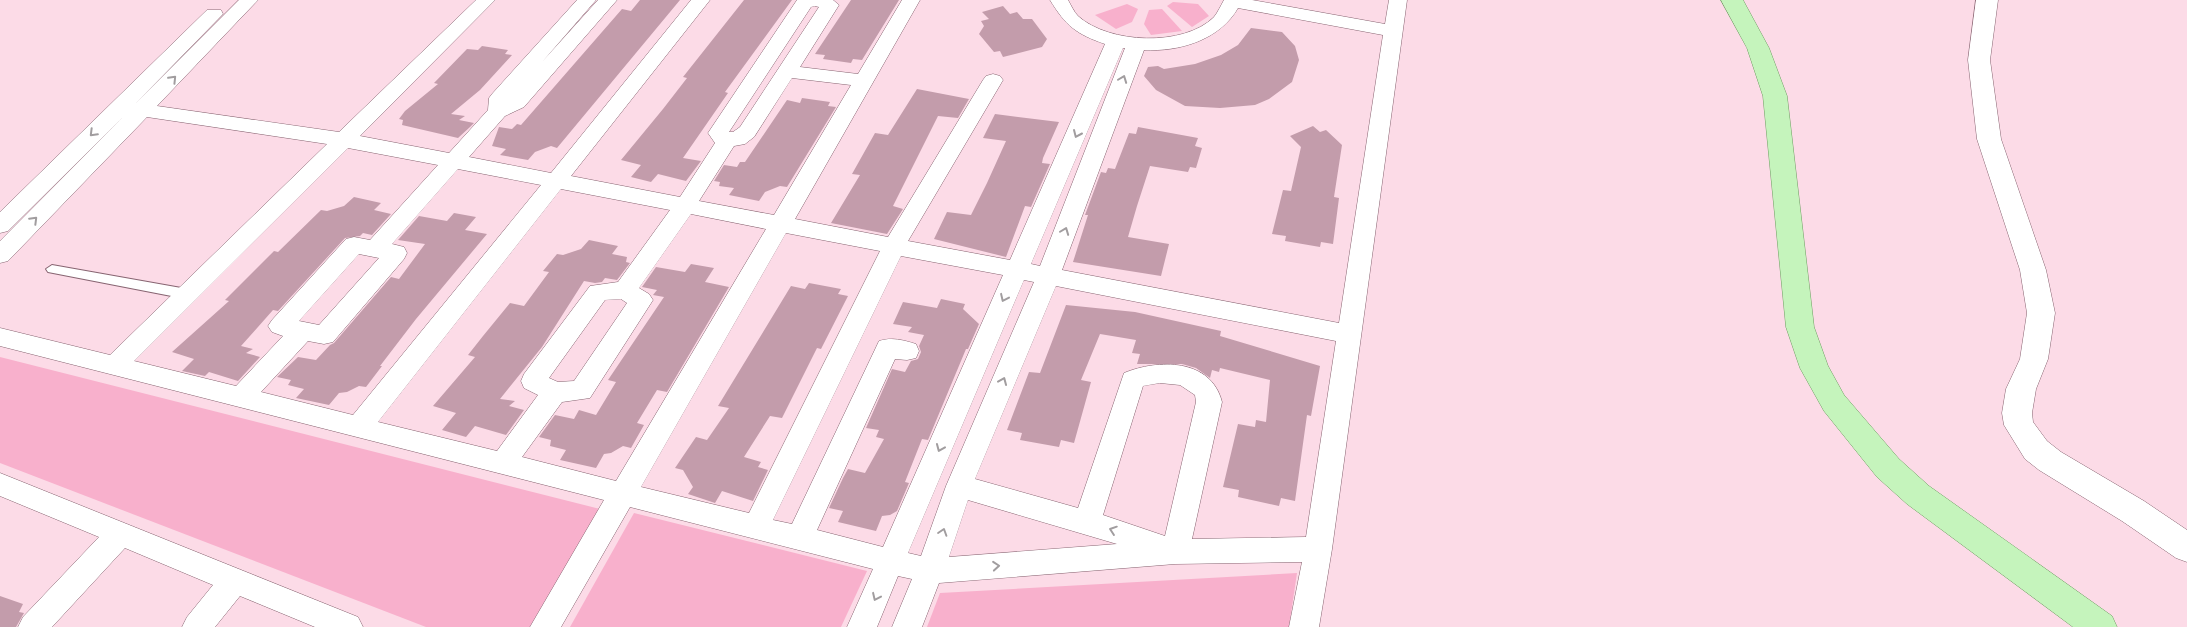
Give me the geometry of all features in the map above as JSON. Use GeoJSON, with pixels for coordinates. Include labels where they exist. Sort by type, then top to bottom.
{"type":"FeatureCollection","features":[{"type":"Feature","properties":{"kind":"main road"},"geometry":{"type":"LineString","coordinates":[[1732,0],[1758,48],[1775,96],[1800,327],[1814,368],[1834,403],[1888,468],[1918,495],[2100,627]]}},
{"type":"Feature","properties":{"kind":"street"},"geometry":{"type":"LineString","coordinates":[[0,226],[228,0]]}},
{"type":"Feature","properties":{"kind":"street"},"geometry":{"type":"LineString","coordinates":[[0,255],[249,0]]}},
{"type":"Feature","properties":{"kind":"street"},"geometry":{"type":"LineString","coordinates":[[114,366],[486,0]]}},
{"type":"Feature","properties":{"kind":"street"},"geometry":{"type":"LineString","coordinates":[[498,111],[499,98],[587,0]]}},
{"type":"Feature","properties":{"kind":"street"},"geometry":{"type":"LineString","coordinates":[[374,249],[498,111],[517,102],[608,0]]}},
{"type":"Feature","properties":{"kind":"street"},"geometry":{"type":"LineString","coordinates":[[358,427],[700,0]]}},
{"type":"Feature","properties":{"kind":"street"},"geometry":{"type":"LineString","coordinates":[[816,0],[830,5],[787,71],[747,132],[738,139],[723,139],[718,133],[804,3],[816,0]]}},
{"type":"Feature","properties":{"kind":"street"},"geometry":{"type":"LineString","coordinates":[[545,627],[911,0]]}},
{"type":"Feature","properties":{"kind":"street"},"geometry":{"type":"LineString","coordinates":[[1059,0],[1070,18],[1084,29],[1126,43],[1178,41],[1202,34],[1220,22],[1231,8],[1233,1],[1394,31]]}},
{"type":"Feature","properties":{"kind":"street"},"geometry":{"type":"LineString","coordinates":[[1304,627],[1318,549],[1398,0]]}},
{"type":"Feature","properties":{"kind":"street"},"geometry":{"type":"LineString","coordinates":[[1987,0],[1979,60],[1989,139],[2033,270],[2041,313],[2034,359],[2021,389],[2017,412],[2019,425],[2036,450],[2050,461],[2133,511],[2187,548]]}},
{"type":"Feature","properties":{"kind":"street"},"geometry":{"type":"LineString","coordinates":[[907,627],[930,571],[958,486],[1048,276],[1100,109],[1126,43]]}},
{"type":"Feature","properties":{"kind":"street"},"geometry":{"type":"LineString","coordinates":[[787,71],[864,81]]}},
{"type":"Feature","properties":{"kind":"street"},"geometry":{"type":"LineString","coordinates":[[756,527],[894,246],[993,80]]}},
{"type":"Feature","properties":{"kind":"street"},"geometry":{"type":"LineString","coordinates":[[862,627],[1018,270],[1100,109]]}},
{"type":"Feature","properties":{"kind":"street"},"geometry":{"type":"LineString","coordinates":[[114,112],[143,110],[344,140],[1350,334]]}},
{"type":"Feature","properties":{"kind":"street"},"geometry":{"type":"LineString","coordinates":[[625,290],[685,206],[728,139]]}},
{"type":"Feature","properties":{"kind":"street"},"geometry":{"type":"LineString","coordinates":[[354,245],[374,249],[396,253],[324,335],[280,326],[354,245]]}},
{"type":"Feature","properties":{"kind":"street"},"geometry":{"type":"LineString","coordinates":[[625,290],[641,300],[581,391],[555,392],[533,381],[598,292],[625,290]]}},
{"type":"Feature","properties":{"kind":"street"},"geometry":{"type":"LineString","coordinates":[[240,398],[303,330]]}},
{"type":"Feature","properties":{"kind":"street"},"geometry":{"type":"LineString","coordinates":[[0,337],[930,571],[1175,552],[1318,549]]}},
{"type":"Feature","properties":{"kind":"street"},"geometry":{"type":"LineString","coordinates":[[800,538],[888,348],[906,351]]}},
{"type":"Feature","properties":{"kind":"street"},"geometry":{"type":"LineString","coordinates":[[1087,522],[1133,380],[1146,374],[1171,374],[1192,380],[1205,389],[1209,402],[1175,552]]}},
{"type":"Feature","properties":{"kind":"street"},"geometry":{"type":"LineString","coordinates":[[502,464],[555,392]]}},
{"type":"Feature","properties":{"kind":"street"},"geometry":{"type":"LineString","coordinates":[[1,486],[348,627]]}},
{"type":"Feature","properties":{"kind":"street"},"geometry":{"type":"LineString","coordinates":[[958,486],[1087,522],[1175,552]]}},
{"type":"Feature","properties":{"kind":"street"},"geometry":{"type":"LineString","coordinates":[[33,627],[120,534]]}},
{"type":"Feature","properties":{"kind":"street"},"geometry":{"type":"LineString","coordinates":[[197,627],[234,580]]}},
{"type":"Feature","properties":{"kind":"lane"},"geometry":{"type":"LineString","coordinates":[[52,269],[187,294]]}},
{"type":"Feature","properties":{"kind":"shaded area"},"geometry":{"type":"Polygon","coordinates":[[[1173,2],[1198,4],[1209,16],[1192,27],[1167,6],[1173,2]]]}},
{"type":"Feature","properties":{"kind":"shaded area"},"geometry":{"type":"Polygon","coordinates":[[[1127,4],[1138,9],[1132,22],[1116,29],[1095,15],[1127,4]]]}},
{"type":"Feature","properties":{"kind":"shaded area"},"geometry":{"type":"Polygon","coordinates":[[[1162,9],[1182,31],[1151,35],[1144,24],[1149,10],[1162,9]]]}},
{"type":"Feature","properties":{"kind":"shaded area"},"geometry":{"type":"Polygon","coordinates":[[[0,357],[600,509],[530,627],[426,627],[0,463],[0,357]]]}},
{"type":"Feature","properties":{"kind":"shaded area"},"geometry":{"type":"Polygon","coordinates":[[[634,513],[867,571],[841,627],[570,627],[634,513]]]}},
{"type":"Feature","properties":{"kind":"shaded area"},"geometry":{"type":"Polygon","coordinates":[[[1297,573],[1289,627],[927,627],[940,593],[1297,573]]]}},
{"type":"Feature","properties":{"kind":"building"},"geometry":{"type":"Polygon","coordinates":[[[640,0],[680,0],[557,148],[551,146],[535,152],[528,160],[500,155],[506,149],[492,146],[499,127],[512,129],[517,124],[521,125],[622,9],[631,11],[640,0]]]}},
{"type":"Feature","properties":{"kind":"building"},"geometry":{"type":"Polygon","coordinates":[[[744,0],[792,0],[725,92],[728,93],[683,158],[701,161],[686,181],[658,174],[651,182],[631,177],[641,165],[621,160],[687,78],[683,77],[744,0]]]}},
{"type":"Feature","properties":{"kind":"building"},"geometry":{"type":"Polygon","coordinates":[[[851,0],[899,0],[862,60],[853,59],[851,63],[823,59],[825,55],[815,54],[851,0]]]}},
{"type":"Feature","properties":{"kind":"building"},"geometry":{"type":"Polygon","coordinates":[[[1003,6],[1010,14],[1017,12],[1023,19],[1032,19],[1047,39],[1042,47],[1003,57],[1000,51],[994,52],[979,34],[984,26],[981,21],[989,19],[982,12],[1003,6]]]}},
{"type":"Feature","properties":{"kind":"building"},"geometry":{"type":"Polygon","coordinates":[[[1251,28],[1282,32],[1295,46],[1299,60],[1292,82],[1269,99],[1255,105],[1220,108],[1185,106],[1156,90],[1144,76],[1148,67],[1158,66],[1164,69],[1195,64],[1221,55],[1238,45],[1251,28]]]}},
{"type":"Feature","properties":{"kind":"building"},"geometry":{"type":"Polygon","coordinates":[[[482,46],[508,50],[505,54],[512,55],[480,90],[451,114],[465,116],[459,120],[474,123],[470,127],[458,138],[402,125],[403,120],[399,119],[405,111],[438,84],[434,83],[467,49],[478,50],[482,46]]]}},
{"type":"Feature","properties":{"kind":"building"},"geometry":{"type":"Polygon","coordinates":[[[917,89],[969,99],[958,118],[938,116],[893,206],[903,209],[887,234],[831,223],[860,175],[852,174],[875,133],[888,135],[917,89]]]}},
{"type":"Feature","properties":{"kind":"building"},"geometry":{"type":"Polygon","coordinates":[[[802,98],[830,102],[828,106],[836,107],[787,187],[780,186],[765,192],[759,201],[729,195],[734,188],[719,186],[720,182],[714,181],[724,165],[737,167],[740,162],[745,162],[787,100],[800,103],[802,98]]]}},
{"type":"Feature","properties":{"kind":"building"},"geometry":{"type":"Polygon","coordinates":[[[995,114],[1059,122],[1043,158],[1042,163],[1050,164],[1031,207],[1025,206],[1006,257],[934,239],[947,212],[971,215],[987,183],[1006,141],[983,138],[995,114]]]}},
{"type":"Feature","properties":{"kind":"building"},"geometry":{"type":"Polygon","coordinates":[[[1313,126],[1320,132],[1326,130],[1342,145],[1334,197],[1339,198],[1333,244],[1321,242],[1320,247],[1285,241],[1286,236],[1272,234],[1283,190],[1291,191],[1301,147],[1290,136],[1313,126]]]}},
{"type":"Feature","properties":{"kind":"building"},"geometry":{"type":"Polygon","coordinates":[[[1138,127],[1198,138],[1195,146],[1202,148],[1196,168],[1190,167],[1188,172],[1150,166],[1137,206],[1128,237],[1169,244],[1161,276],[1073,262],[1088,215],[1085,215],[1101,172],[1106,173],[1108,168],[1115,169],[1129,133],[1136,134],[1138,127]]]}},
{"type":"Feature","properties":{"kind":"building"},"geometry":{"type":"Polygon","coordinates":[[[354,197],[381,203],[374,210],[391,214],[372,235],[363,233],[360,236],[345,238],[278,311],[273,310],[241,346],[253,349],[246,353],[260,357],[238,381],[209,372],[205,376],[182,371],[194,359],[172,352],[229,301],[225,300],[274,251],[278,252],[321,210],[327,211],[344,206],[354,197]]]}},
{"type":"Feature","properties":{"kind":"building"},"geometry":{"type":"Polygon","coordinates":[[[454,213],[476,217],[465,230],[487,234],[416,319],[366,387],[359,386],[347,392],[339,393],[329,405],[296,398],[304,389],[288,385],[291,380],[277,377],[298,357],[316,360],[334,343],[391,277],[399,279],[425,244],[398,240],[419,216],[447,221],[454,213]]]}},
{"type":"Feature","properties":{"kind":"building"},"geometry":{"type":"Polygon","coordinates":[[[589,240],[618,246],[612,254],[627,257],[626,262],[630,263],[617,280],[605,278],[602,282],[595,283],[584,281],[542,347],[500,399],[515,401],[509,406],[524,410],[506,435],[475,426],[466,437],[442,430],[456,413],[433,406],[475,357],[468,355],[510,303],[524,306],[549,272],[543,271],[557,254],[563,255],[581,249],[589,240]]]}},
{"type":"Feature","properties":{"kind":"building"},"geometry":{"type":"Polygon","coordinates":[[[691,264],[714,268],[705,282],[729,287],[667,392],[657,390],[637,423],[644,425],[631,448],[623,446],[611,453],[604,454],[596,468],[560,460],[566,450],[550,446],[551,440],[539,437],[555,415],[574,419],[579,410],[596,415],[616,382],[608,380],[664,297],[653,295],[657,290],[642,287],[656,267],[685,272],[691,264]]]}},
{"type":"Feature","properties":{"kind":"building"},"geometry":{"type":"Polygon","coordinates":[[[809,283],[841,289],[838,294],[848,296],[821,349],[817,348],[782,418],[770,416],[744,457],[761,462],[758,467],[768,470],[753,501],[722,491],[715,503],[688,494],[693,487],[683,470],[675,468],[696,437],[707,440],[729,408],[718,406],[791,286],[805,289],[809,283]]]}},
{"type":"Feature","properties":{"kind":"building"},"geometry":{"type":"Polygon","coordinates":[[[941,299],[965,304],[963,309],[979,324],[968,349],[966,349],[928,440],[922,439],[905,482],[909,483],[897,511],[890,515],[882,516],[876,531],[838,522],[843,511],[829,508],[843,478],[848,469],[865,473],[884,439],[876,437],[879,430],[866,428],[892,369],[905,372],[911,361],[918,359],[921,352],[919,346],[924,335],[908,332],[912,327],[893,324],[903,302],[937,308],[941,299]]]}},
{"type":"Feature","properties":{"kind":"building"},"geometry":{"type":"Polygon","coordinates":[[[1066,305],[1135,312],[1221,331],[1220,336],[1320,366],[1311,416],[1307,415],[1295,501],[1281,498],[1279,506],[1238,497],[1239,490],[1223,487],[1238,424],[1255,427],[1256,420],[1266,422],[1270,380],[1220,368],[1219,372],[1212,370],[1210,378],[1196,368],[1182,364],[1137,364],[1140,354],[1132,353],[1136,340],[1100,334],[1081,380],[1091,382],[1074,443],[1061,440],[1059,447],[1020,440],[1022,433],[1007,430],[1029,372],[1040,373],[1066,305]]]}},
{"type":"Feature","properties":{"kind":"building"},"geometry":{"type":"Polygon","coordinates":[[[0,596],[23,604],[19,612],[24,613],[16,627],[0,627],[0,596]]]}}]}
